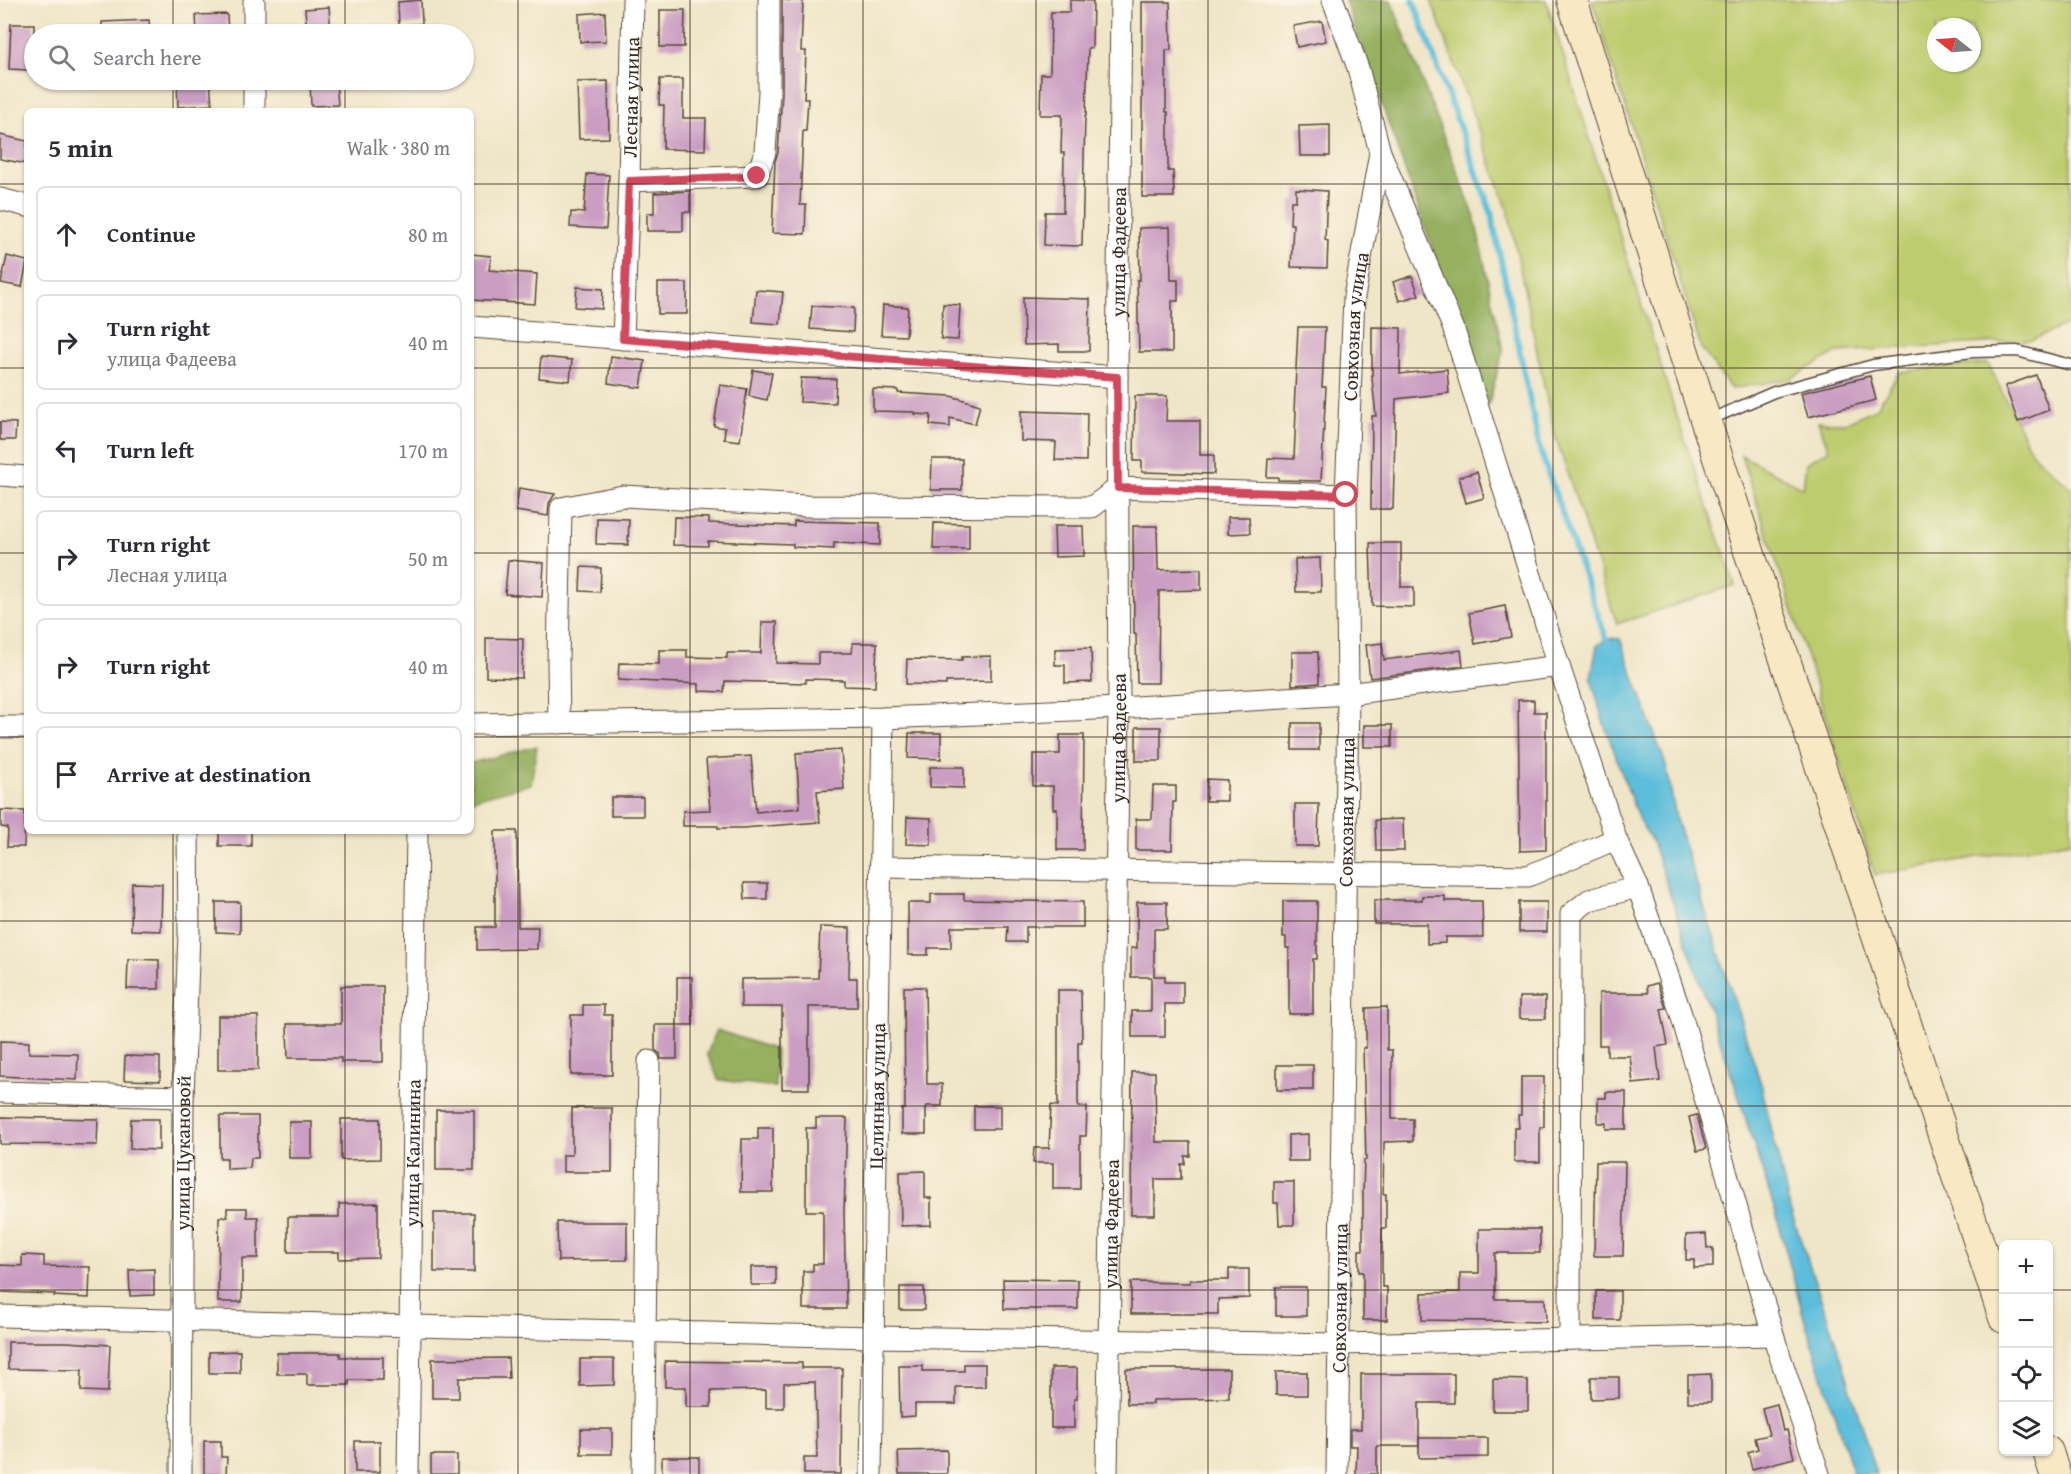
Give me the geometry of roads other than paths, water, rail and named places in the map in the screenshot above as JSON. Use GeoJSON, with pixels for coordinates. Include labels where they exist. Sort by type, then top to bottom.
{"type":"FeatureCollection","features":[{"type":"Feature","properties":{"kind":"main road"},"geometry":{"type":"LineString","coordinates":[[1572,0],[1706,422],[1999,1303]]}},
{"type":"Feature","properties":{"kind":"main road"},"geometry":{"type":"LineString","coordinates":[[2049,1456],[2055,1474]]}},
{"type":"Feature","properties":{"kind":"street"},"geometry":{"type":"LineString","coordinates":[[254,0],[254,24]]}},
{"type":"Feature","properties":{"kind":"street","name":"Лесная улица"},"geometry":{"type":"LineString","coordinates":[[623,339],[633,0]]}},
{"type":"Feature","properties":{"kind":"street"},"geometry":{"type":"LineString","coordinates":[[629,181],[757,176],[765,152],[769,92],[769,0]]}},
{"type":"Feature","properties":{"kind":"street","name":"улица Фадеева"},"geometry":{"type":"LineString","coordinates":[[1107,1474],[1119,708],[1117,377],[1121,0]]}},
{"type":"Feature","properties":{"kind":"street"},"geometry":{"type":"LineString","coordinates":[[1333,0],[1358,68],[1380,152],[1453,327],[1559,666],[1616,839],[1638,887],[1681,1014],[1773,1335],[1819,1474]]}},
{"type":"Feature","properties":{"kind":"street"},"geometry":{"type":"LineString","coordinates":[[254,90],[254,108]]}},
{"type":"Feature","properties":{"kind":"street","name":"Совхозная улица"},"geometry":{"type":"LineString","coordinates":[[1337,1474],[1348,694],[1346,495],[1354,297],[1380,152]]}},
{"type":"Feature","properties":{"kind":"street"},"geometry":{"type":"LineString","coordinates":[[0,199],[24,205]]}},
{"type":"Feature","properties":{"kind":"street"},"geometry":{"type":"LineString","coordinates":[[474,327],[1117,377]]}},
{"type":"Feature","properties":{"kind":"street"},"geometry":{"type":"LineString","coordinates":[[0,476],[24,477]]}},
{"type":"Feature","properties":{"kind":"street"},"geometry":{"type":"LineString","coordinates":[[559,723],[561,508],[623,496],[806,506],[1092,507],[1118,488],[1346,495]]}},
{"type":"Feature","properties":{"kind":"street"},"geometry":{"type":"LineString","coordinates":[[474,724],[883,718],[1119,708],[1348,694],[1559,666]]}},
{"type":"Feature","properties":{"kind":"street","name":"Целинная улица"},"geometry":{"type":"LineString","coordinates":[[871,1474],[883,718]]}},
{"type":"Feature","properties":{"kind":"street"},"geometry":{"type":"LineString","coordinates":[[0,727],[24,727]]}},
{"type":"Feature","properties":{"kind":"street","name":"улица Цукановой"},"geometry":{"type":"LineString","coordinates":[[181,1474],[183,1097],[189,934],[188,834]]}},
{"type":"Feature","properties":{"kind":"street","name":"улица Калинина"},"geometry":{"type":"LineString","coordinates":[[408,1474],[417,834]]}},
{"type":"Feature","properties":{"kind":"street"},"geometry":{"type":"LineString","coordinates":[[881,867],[1528,876],[1616,839]]}},
{"type":"Feature","properties":{"kind":"street"},"geometry":{"type":"LineString","coordinates":[[1570,1339],[1571,914],[1589,900],[1638,887]]}},
{"type":"Feature","properties":{"kind":"street"},"geometry":{"type":"LineString","coordinates":[[643,1474],[650,1061]]}},
{"type":"Feature","properties":{"kind":"street"},"geometry":{"type":"LineString","coordinates":[[0,1092],[183,1097]]}},
{"type":"Feature","properties":{"kind":"street"},"geometry":{"type":"LineString","coordinates":[[0,1316],[873,1337],[1338,1344],[1773,1335]]}},
{"type":"Feature","properties":{"kind":"lane"},"geometry":{"type":"LineString","coordinates":[[1706,422],[1774,392],[1873,365],[1972,352],[2017,351],[2071,365]]}},
{"type":"Feature","properties":{"kind":"water"},"geometry":{"type":"Polygon","coordinates":[[[1607,638],[1620,639],[1667,768],[1676,819],[1761,1084],[1790,1209],[1842,1360],[1876,1474],[1853,1474],[1804,1318],[1777,1217],[1733,1079],[1652,841],[1639,820],[1602,718],[1591,677],[1597,646],[1607,638]]]}},
{"type":"Feature","properties":{"kind":"waterway"},"geometry":{"type":"LineString","coordinates":[[1413,0],[1491,212],[1540,450],[1609,647]]}}]}
